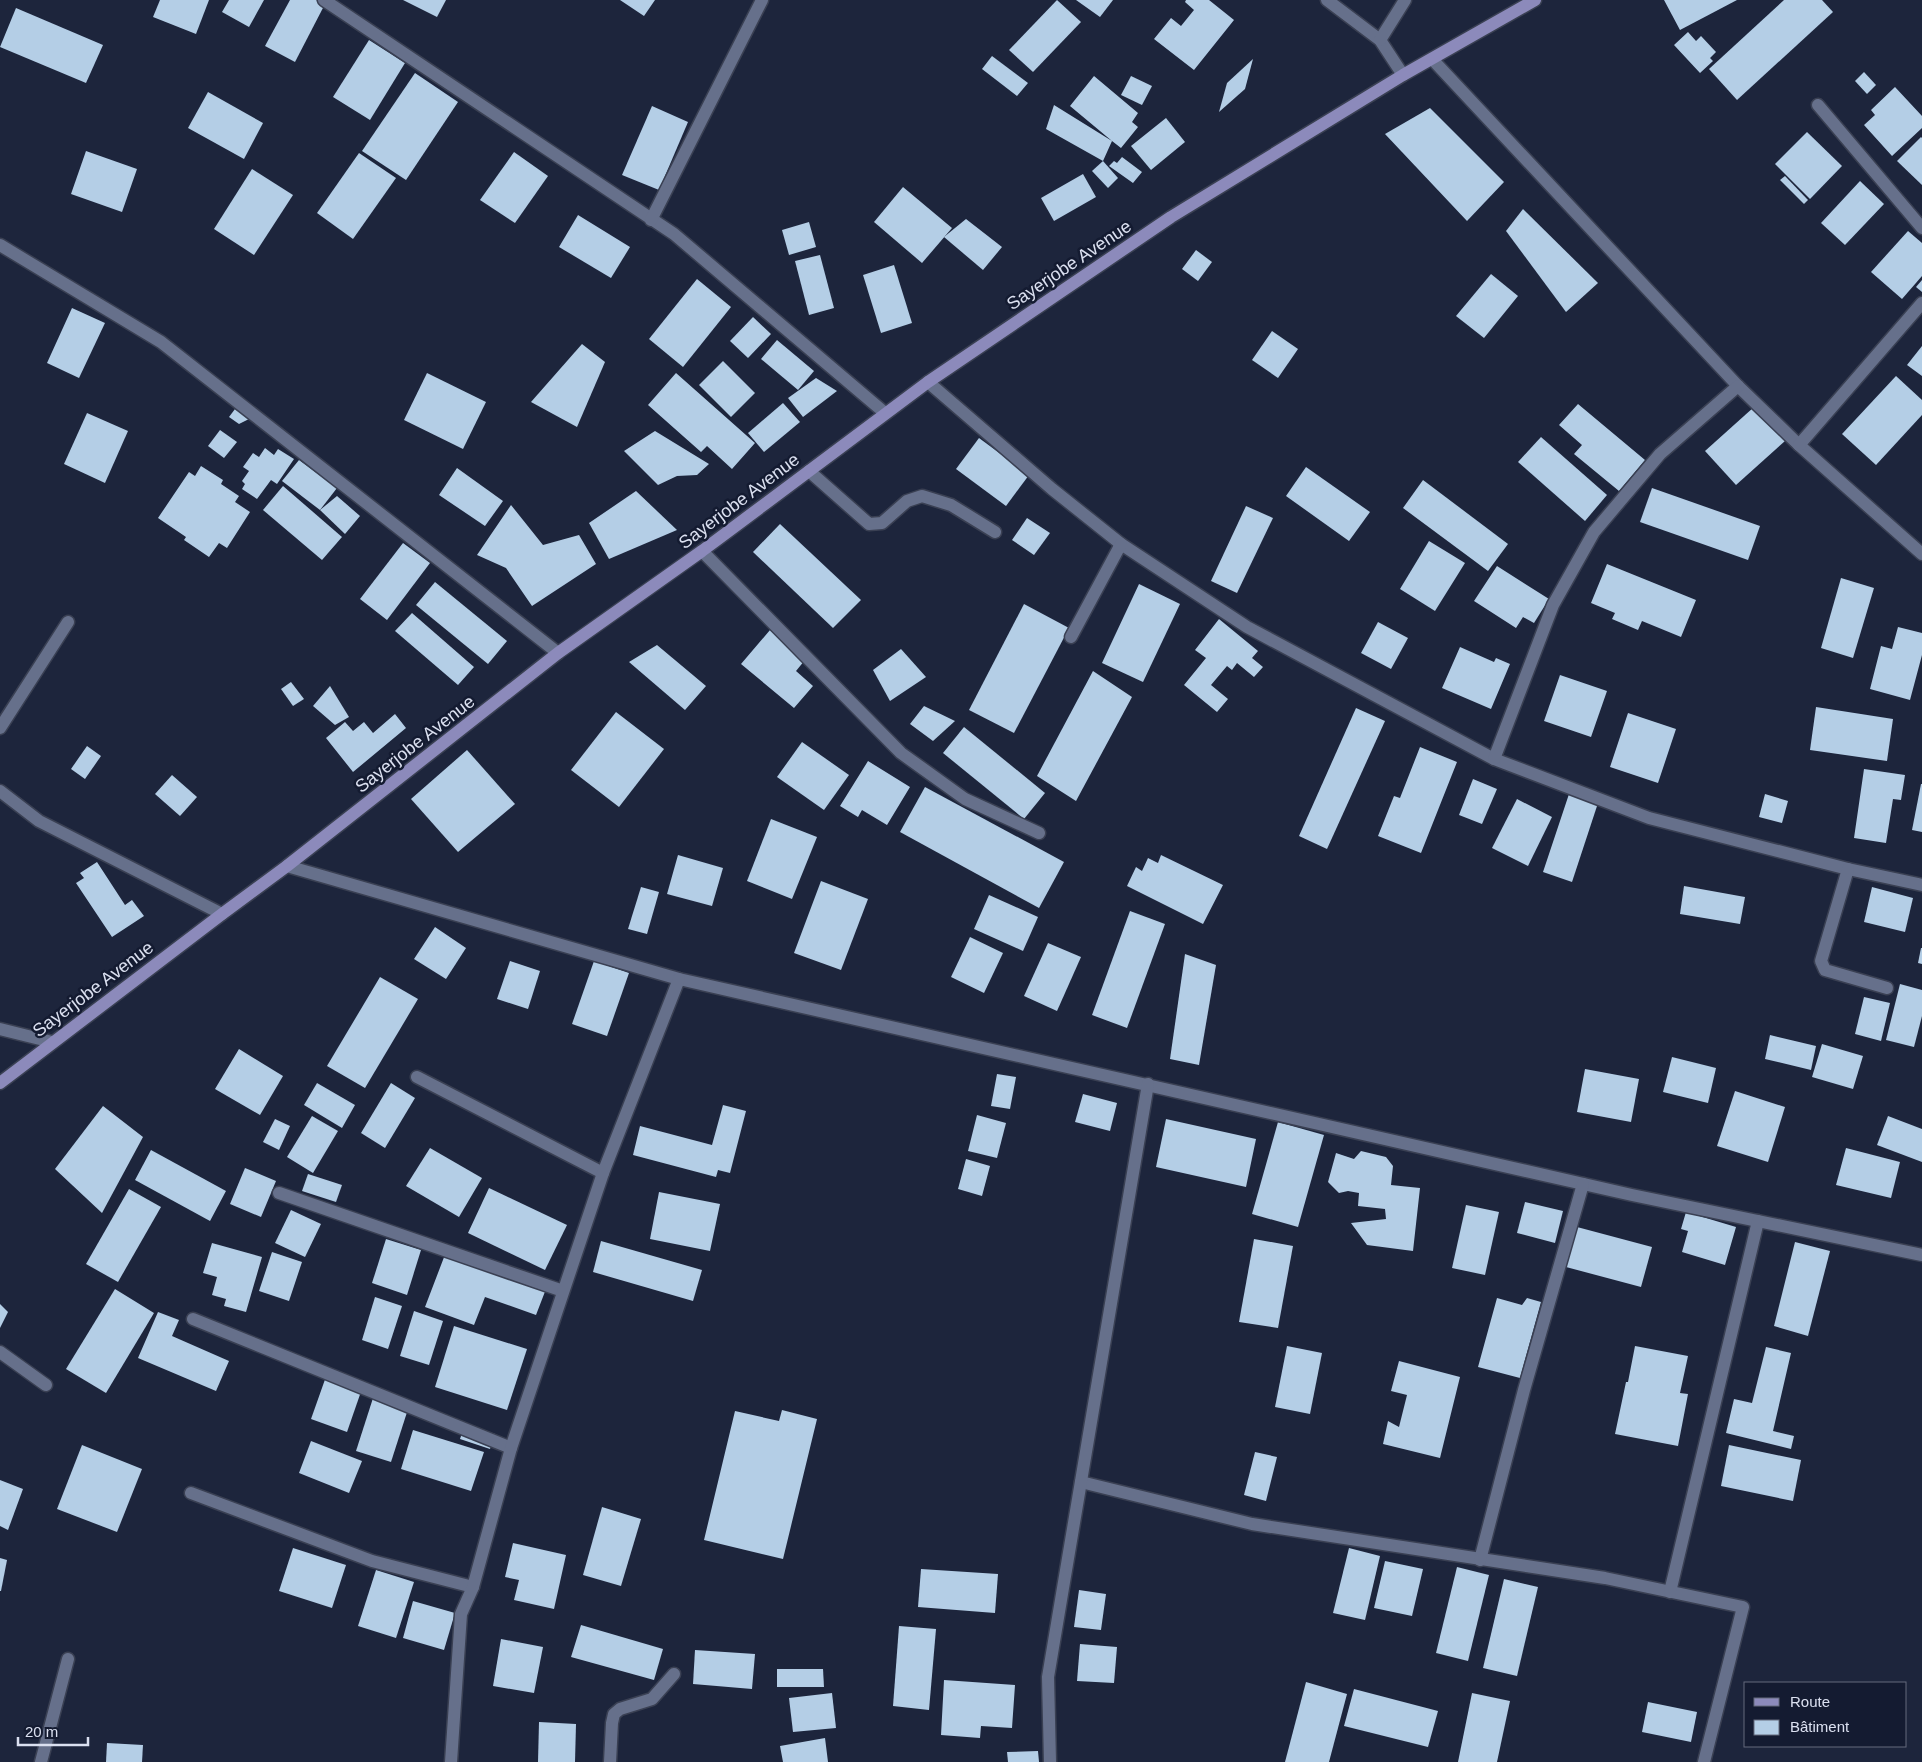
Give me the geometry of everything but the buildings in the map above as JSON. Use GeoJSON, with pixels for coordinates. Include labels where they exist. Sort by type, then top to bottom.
{"type":"FeatureCollection","features":[{"type":"Feature","properties":{"kind":"main road","name":"Sayerjobe Avenue"},"geometry":{"type":"LineString","coordinates":[[0,1083],[287,866],[558,653],[702,551],[928,382],[1171,217],[1403,75],[1535,0]]}},
{"type":"Feature","properties":{"kind":"street"},"geometry":{"type":"LineString","coordinates":[[324,0],[674,234],[885,413]]}},
{"type":"Feature","properties":{"kind":"street"},"geometry":{"type":"LineString","coordinates":[[651,220],[762,0]]}},
{"type":"Feature","properties":{"kind":"street"},"geometry":{"type":"LineString","coordinates":[[1327,0],[1380,40],[1403,75]]}},
{"type":"Feature","properties":{"kind":"street"},"geometry":{"type":"LineString","coordinates":[[1380,40],[1404,0]]}},
{"type":"Feature","properties":{"kind":"street"},"geometry":{"type":"LineString","coordinates":[[1432,59],[1738,386],[1799,445],[1922,554]]}},
{"type":"Feature","properties":{"kind":"street"},"geometry":{"type":"LineString","coordinates":[[1818,105],[1922,228]]}},
{"type":"Feature","properties":{"kind":"street"},"geometry":{"type":"LineString","coordinates":[[0,245],[161,342],[558,653]]}},
{"type":"Feature","properties":{"kind":"street"},"geometry":{"type":"LineString","coordinates":[[1799,445],[1922,303]]}},
{"type":"Feature","properties":{"kind":"street"},"geometry":{"type":"LineString","coordinates":[[928,382],[1052,489],[1121,544],[1247,627],[1494,759],[1649,818],[1848,869],[1922,885]]}},
{"type":"Feature","properties":{"kind":"street"},"geometry":{"type":"LineString","coordinates":[[1494,759],[1553,605],[1594,532],[1660,454],[1738,386]]}},
{"type":"Feature","properties":{"kind":"street"},"geometry":{"type":"LineString","coordinates":[[809,471],[869,524],[882,523],[907,501],[922,496],[951,505],[995,532]]}},
{"type":"Feature","properties":{"kind":"street"},"geometry":{"type":"LineString","coordinates":[[1071,637],[1121,544]]}},
{"type":"Feature","properties":{"kind":"street"},"geometry":{"type":"LineString","coordinates":[[702,551],[901,753],[965,800],[1039,833]]}},
{"type":"Feature","properties":{"kind":"street"},"geometry":{"type":"LineString","coordinates":[[0,728],[68,622]]}},
{"type":"Feature","properties":{"kind":"street"},"geometry":{"type":"LineString","coordinates":[[0,791],[39,821],[222,914]]}},
{"type":"Feature","properties":{"kind":"street"},"geometry":{"type":"LineString","coordinates":[[287,866],[679,979],[1583,1184],[1922,1255]]}},
{"type":"Feature","properties":{"kind":"street"},"geometry":{"type":"LineString","coordinates":[[1848,869],[1821,961],[1825,970],[1887,988]]}},
{"type":"Feature","properties":{"kind":"street"},"geometry":{"type":"LineString","coordinates":[[451,1762],[461,1614],[473,1587],[510,1448],[603,1172],[679,979]]}},
{"type":"Feature","properties":{"kind":"street"},"geometry":{"type":"LineString","coordinates":[[0,1029],[52,1042]]}},
{"type":"Feature","properties":{"kind":"street"},"geometry":{"type":"LineString","coordinates":[[417,1078],[603,1172]]}},
{"type":"Feature","properties":{"kind":"street"},"geometry":{"type":"LineString","coordinates":[[1050,1762],[1048,1677],[1148,1084]]}},
{"type":"Feature","properties":{"kind":"street"},"geometry":{"type":"LineString","coordinates":[[1480,1560],[1527,1380],[1583,1184]]}},
{"type":"Feature","properties":{"kind":"street"},"geometry":{"type":"LineString","coordinates":[[279,1193],[563,1290]]}},
{"type":"Feature","properties":{"kind":"street"},"geometry":{"type":"LineString","coordinates":[[1670,1592],[1758,1221]]}},
{"type":"Feature","properties":{"kind":"street"},"geometry":{"type":"LineString","coordinates":[[193,1318],[510,1448]]}},
{"type":"Feature","properties":{"kind":"street"},"geometry":{"type":"LineString","coordinates":[[0,1352],[46,1385]]}},
{"type":"Feature","properties":{"kind":"street"},"geometry":{"type":"LineString","coordinates":[[1080,1482],[1252,1524],[1605,1578],[1743,1607],[1704,1762]]}},
{"type":"Feature","properties":{"kind":"street"},"geometry":{"type":"LineString","coordinates":[[191,1493],[372,1561],[473,1587]]}},
{"type":"Feature","properties":{"kind":"street"},"geometry":{"type":"LineString","coordinates":[[40,1762],[68,1659]]}},
{"type":"Feature","properties":{"kind":"street"},"geometry":{"type":"LineString","coordinates":[[610,1762],[614,1714],[620,1709],[652,1699],[674,1674]]}}]}
